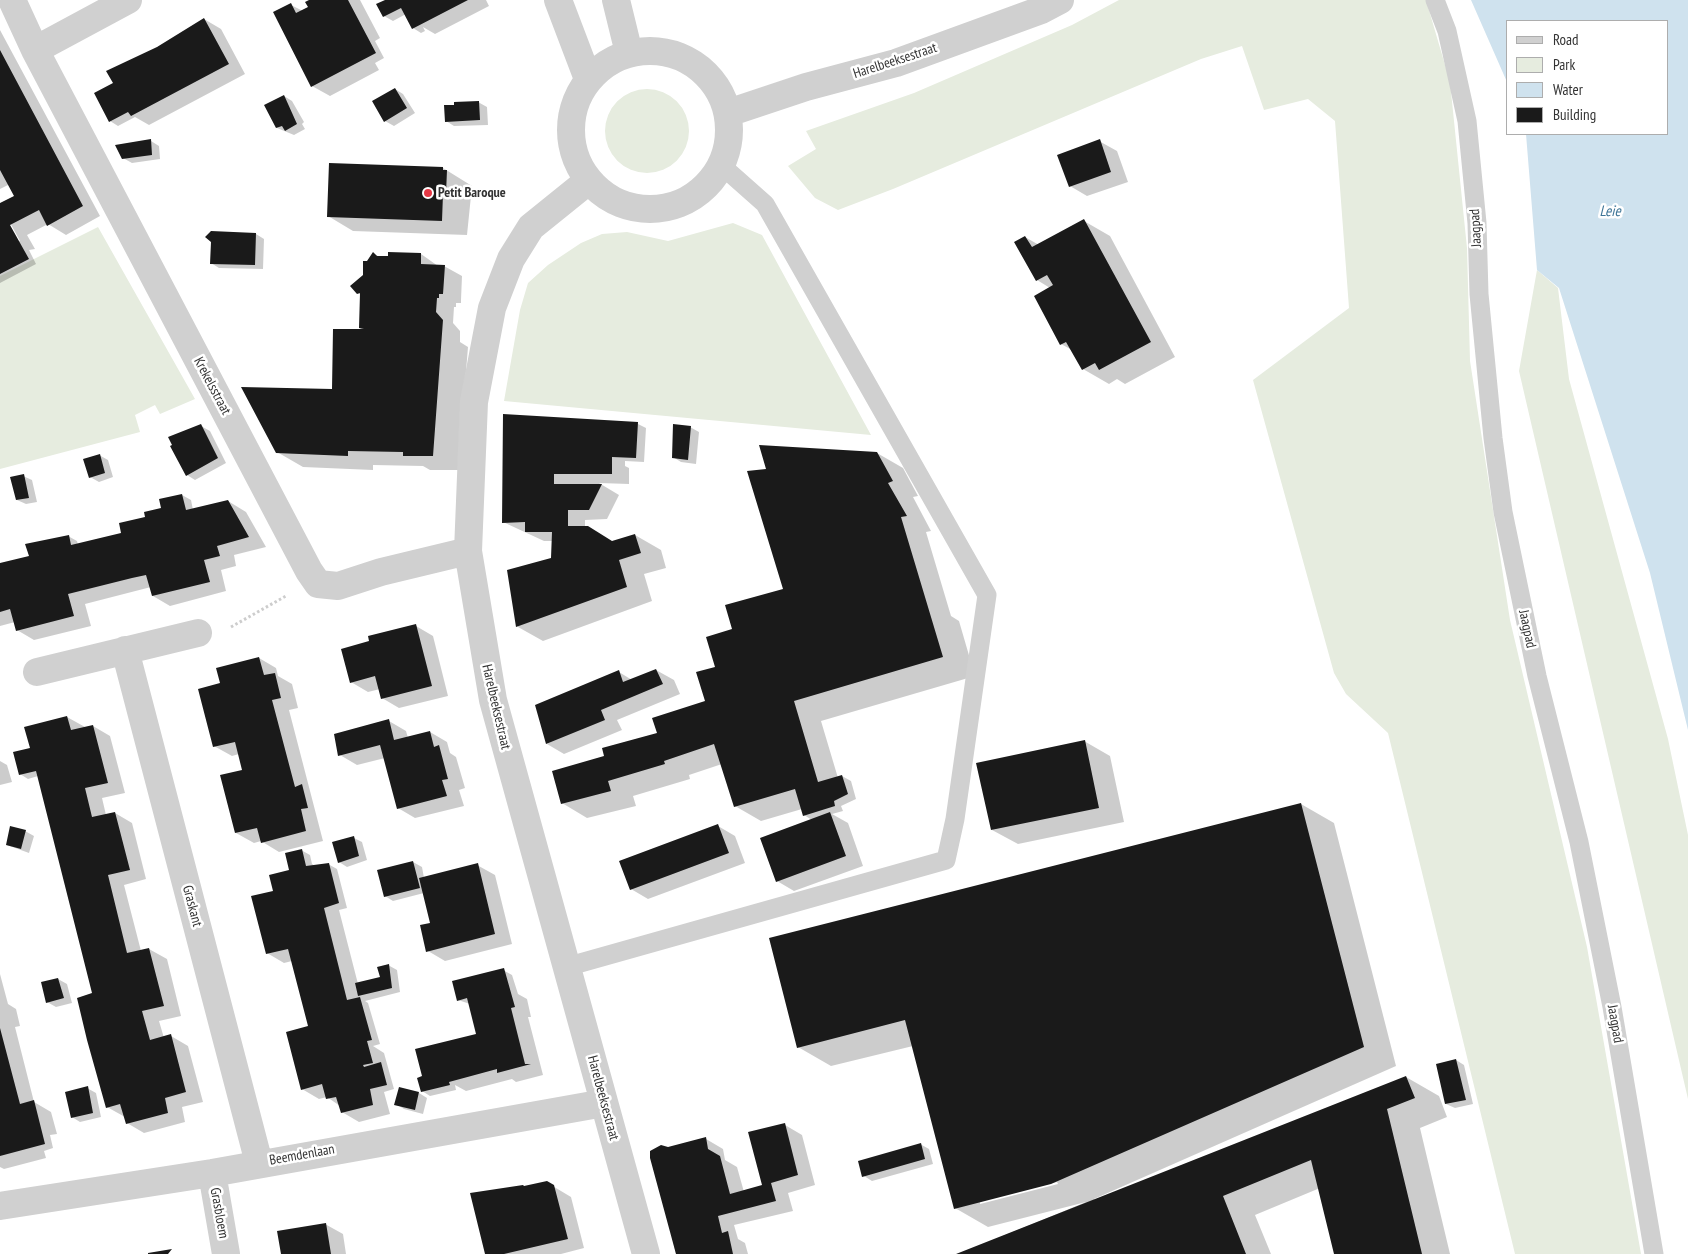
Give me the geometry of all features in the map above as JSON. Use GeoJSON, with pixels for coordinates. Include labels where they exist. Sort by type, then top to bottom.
{"type":"FeatureCollection","features":[{"type":"Feature","properties":{"kind":"street","name":"Krekelsstraat"},"geometry":{"type":"LineString","coordinates":[[12,0],[35,50],[315,579]]}},
{"type":"Feature","properties":{"kind":"street"},"geometry":{"type":"LineString","coordinates":[[35,50],[128,0]]}},
{"type":"Feature","properties":{"kind":"street"},"geometry":{"type":"LineString","coordinates":[[558,0],[588,79]]}},
{"type":"Feature","properties":{"kind":"street"},"geometry":{"type":"LineString","coordinates":[[616,0],[629,53]]}},
{"type":"Feature","properties":{"kind":"street","name":"Harelbeeksestraat"},"geometry":{"type":"LineString","coordinates":[[728,113],[806,87],[896,63],[1041,10],[1060,0]]}},
{"type":"Feature","properties":{"kind":"street"},"geometry":{"type":"LineString","coordinates":[[650,50],[664,52],[691,62],[708,75],[720,93],[728,113],[729,140],[721,165],[706,187],[684,202],[659,210],[632,208],[608,198],[588,181],[574,155],[571,141],[570,119],[577,98],[588,79],[607,63],[629,53],[650,50]]}},
{"type":"Feature","properties":{"kind":"street","name":"Harelbeeksestraat"},"geometry":{"type":"LineString","coordinates":[[588,181],[531,227],[511,259],[492,308],[474,402],[468,551],[492,700],[646,1254]]}},
{"type":"Feature","properties":{"kind":"street"},"geometry":{"type":"LineString","coordinates":[[315,579],[318,584],[338,586],[381,572],[468,551]]}},
{"type":"Feature","properties":{"kind":"street"},"geometry":{"type":"LineString","coordinates":[[37,672],[198,633]]}},
{"type":"Feature","properties":{"kind":"street","name":"Graskant"},"geometry":{"type":"LineString","coordinates":[[125,650],[259,1163]]}},
{"type":"Feature","properties":{"kind":"street","name":"Beemdenlaan"},"geometry":{"type":"LineString","coordinates":[[0,1206],[212,1173],[259,1163],[604,1103]]}},
{"type":"Feature","properties":{"kind":"street","name":"Grasbloem"},"geometry":{"type":"LineString","coordinates":[[212,1173],[226,1254]]}},
{"type":"Feature","properties":{"kind":"lane","name":"Jaagpad"},"geometry":{"type":"LineString","coordinates":[[1435,0],[1447,31],[1467,121],[1476,223],[1479,294],[1493,438],[1503,512],[1537,676],[1581,851],[1612,1007],[1654,1254]]}},
{"type":"Feature","properties":{"kind":"lane"},"geometry":{"type":"LineString","coordinates":[[566,967],[946,860],[955,820],[987,595],[765,204],[721,165]]}},
{"type":"Feature","properties":{"kind":"path"},"geometry":{"type":"LineString","coordinates":[[198,633],[225,631],[315,579]]}},
{"type":"Feature","properties":{"kind":"green space"},"geometry":{"type":"Polygon","coordinates":[[[1119,0],[1426,0],[1450,82],[1467,248],[1470,361],[1510,620],[1587,947],[1641,1254],[1515,1254],[1388,733],[1346,694],[1334,673],[1253,380],[1349,308],[1335,121],[1308,99],[1264,110],[1242,46],[1201,59],[893,189],[838,210],[815,198],[788,166],[816,149],[806,131],[914,93],[1072,25],[1119,0]]]}},
{"type":"Feature","properties":{"kind":"green space"},"geometry":{"type":"Polygon","coordinates":[[[647,89],[663,92],[682,108],[686,115],[689,131],[686,147],[670,166],[663,170],[647,173],[631,170],[612,154],[608,147],[605,131],[608,115],[624,96],[631,92],[647,89]]]}},
{"type":"Feature","properties":{"kind":"green space"},"geometry":{"type":"Polygon","coordinates":[[[733,223],[762,235],[871,435],[504,401],[520,310],[528,283],[548,265],[581,243],[602,234],[627,232],[668,241],[733,223]]]}},
{"type":"Feature","properties":{"kind":"green space"},"geometry":{"type":"Polygon","coordinates":[[[98,227],[195,399],[160,414],[155,405],[135,415],[140,432],[0,469],[0,276],[98,227]]]}},
{"type":"Feature","properties":{"kind":"green space"},"geometry":{"type":"Polygon","coordinates":[[[1537,270],[1558,288],[1569,379],[1668,739],[1688,835],[1688,1099],[1519,371],[1537,270]]]}},
{"type":"Feature","properties":{"kind":"water","name":"Leie"},"geometry":{"type":"Polygon","coordinates":[[[1471,0],[1688,0],[1688,730],[1650,573],[1559,288],[1537,270],[1526,135],[1668,135],[1668,20],[1506,20],[1506,80],[1471,0]]]}},
{"type":"Feature","properties":{"kind":"building"},"geometry":{"type":"Polygon","coordinates":[[[309,0],[348,0],[376,53],[311,87],[273,12],[291,3],[296,13],[308,7],[305,2],[309,0]]]}},
{"type":"Feature","properties":{"kind":"building"},"geometry":{"type":"Polygon","coordinates":[[[385,0],[468,0],[412,29],[401,8],[383,17],[376,4],[385,0]]]}},
{"type":"Feature","properties":{"kind":"building"},"geometry":{"type":"Polygon","coordinates":[[[204,18],[229,64],[131,116],[128,112],[109,122],[94,93],[113,83],[106,71],[157,47],[204,18]]]}},
{"type":"Feature","properties":{"kind":"building"},"geometry":{"type":"Polygon","coordinates":[[[0,50],[83,206],[47,226],[39,210],[10,225],[29,259],[0,274],[0,203],[14,196],[0,170],[0,50]]]}},
{"type":"Feature","properties":{"kind":"building"},"geometry":{"type":"Polygon","coordinates":[[[395,88],[407,108],[384,122],[372,101],[395,88]]]}},
{"type":"Feature","properties":{"kind":"building"},"geometry":{"type":"Polygon","coordinates":[[[284,95],[297,124],[285,131],[282,126],[276,128],[264,105],[284,95]]]}},
{"type":"Feature","properties":{"kind":"building"},"geometry":{"type":"Polygon","coordinates":[[[479,101],[480,120],[445,122],[444,105],[454,105],[454,102],[479,101]]]}},
{"type":"Feature","properties":{"kind":"building"},"geometry":{"type":"Polygon","coordinates":[[[151,139],[152,155],[122,159],[115,145],[151,139]]]}},
{"type":"Feature","properties":{"kind":"building"},"geometry":{"type":"Polygon","coordinates":[[[1100,139],[1111,172],[1069,187],[1057,155],[1100,139]]]}},
{"type":"Feature","properties":{"kind":"building"},"geometry":{"type":"Polygon","coordinates":[[[329,163],[443,167],[443,170],[447,170],[446,194],[443,194],[442,221],[327,217],[329,163]]]}},
{"type":"Feature","properties":{"kind":"building"},"geometry":{"type":"Polygon","coordinates":[[[1084,219],[1151,342],[1099,370],[1095,363],[1082,370],[1066,342],[1060,345],[1034,296],[1053,285],[1047,275],[1036,281],[1014,242],[1025,236],[1032,247],[1084,219]]]}},
{"type":"Feature","properties":{"kind":"building"},"geometry":{"type":"Polygon","coordinates":[[[211,231],[256,233],[255,265],[210,264],[211,242],[205,237],[211,231]]]}},
{"type":"Feature","properties":{"kind":"building"},"geometry":{"type":"Polygon","coordinates":[[[373,252],[377,256],[388,256],[388,252],[421,253],[421,264],[445,265],[443,294],[439,294],[439,298],[437,298],[436,312],[443,320],[433,456],[403,456],[403,452],[348,451],[348,456],[276,453],[241,387],[332,389],[333,329],[364,329],[359,328],[360,293],[357,294],[350,286],[363,275],[363,261],[367,261],[373,252]]]}},
{"type":"Feature","properties":{"kind":"building"},"geometry":{"type":"Polygon","coordinates":[[[503,414],[638,422],[636,458],[612,457],[612,474],[554,474],[554,484],[602,484],[589,510],[568,510],[568,526],[588,526],[612,541],[635,534],[641,553],[619,560],[627,587],[516,627],[507,570],[551,558],[552,532],[525,532],[525,522],[502,523],[503,414]]]}},
{"type":"Feature","properties":{"kind":"building"},"geometry":{"type":"Polygon","coordinates":[[[201,424],[218,458],[186,476],[170,446],[172,445],[168,437],[201,424]]]}},
{"type":"Feature","properties":{"kind":"building"},"geometry":{"type":"Polygon","coordinates":[[[673,424],[691,426],[688,460],[672,458],[673,424]]]}},
{"type":"Feature","properties":{"kind":"building"},"geometry":{"type":"Polygon","coordinates":[[[759,445],[877,452],[893,481],[888,483],[907,516],[901,517],[943,657],[794,701],[818,782],[842,775],[848,794],[834,801],[835,806],[803,816],[795,789],[734,807],[714,744],[664,761],[665,764],[608,781],[611,791],[561,804],[552,771],[604,756],[602,748],[657,733],[652,718],[705,701],[696,672],[715,667],[706,637],[732,629],[725,605],[783,589],[747,471],[766,469],[759,445]]]}},
{"type":"Feature","properties":{"kind":"building"},"geometry":{"type":"Polygon","coordinates":[[[100,454],[105,473],[89,478],[83,459],[100,454]]]}},
{"type":"Feature","properties":{"kind":"building"},"geometry":{"type":"Polygon","coordinates":[[[24,474],[29,498],[16,500],[10,477],[24,474]]]}},
{"type":"Feature","properties":{"kind":"building"},"geometry":{"type":"Polygon","coordinates":[[[182,494],[186,510],[228,500],[249,537],[217,546],[220,556],[204,560],[210,582],[152,596],[146,575],[68,594],[74,616],[16,631],[10,609],[0,612],[0,563],[29,556],[25,544],[69,535],[71,545],[121,533],[119,523],[145,517],[144,512],[161,508],[159,499],[182,494]]]}},
{"type":"Feature","properties":{"kind":"building"},"geometry":{"type":"Polygon","coordinates":[[[416,624],[432,686],[381,699],[375,676],[350,683],[341,649],[369,641],[368,636],[416,624]]]}},
{"type":"Feature","properties":{"kind":"building"},"geometry":{"type":"Polygon","coordinates":[[[259,657],[264,675],[275,673],[281,698],[272,700],[295,787],[302,784],[308,808],[301,809],[306,831],[261,843],[257,828],[235,833],[220,775],[242,770],[235,742],[213,747],[198,689],[220,683],[216,668],[259,657]]]}},
{"type":"Feature","properties":{"kind":"building"},"geometry":{"type":"Polygon","coordinates":[[[656,669],[663,684],[601,710],[605,720],[546,744],[535,705],[619,670],[623,682],[656,669]]]}},
{"type":"Feature","properties":{"kind":"building"},"geometry":{"type":"Polygon","coordinates":[[[67,716],[71,730],[93,725],[108,783],[85,788],[92,817],[115,812],[130,870],[108,875],[127,953],[149,948],[164,1006],[142,1011],[150,1040],[171,1034],[186,1092],[165,1098],[168,1113],[126,1124],[120,1104],[106,1108],[87,1040],[77,998],[92,993],[36,771],[19,775],[13,752],[30,748],[24,727],[67,716]]]}},
{"type":"Feature","properties":{"kind":"building"},"geometry":{"type":"Polygon","coordinates":[[[389,719],[394,740],[430,731],[434,747],[439,745],[448,779],[442,780],[447,796],[397,809],[380,745],[338,756],[334,734],[389,719]]]}},
{"type":"Feature","properties":{"kind":"building"},"geometry":{"type":"Polygon","coordinates":[[[1085,740],[1099,808],[991,830],[976,763],[1085,740]]]}},
{"type":"Feature","properties":{"kind":"building"},"geometry":{"type":"Polygon","coordinates":[[[1301,803],[1364,1047],[1051,1184],[954,1209],[905,1020],[797,1048],[769,938],[1301,803]]]}},
{"type":"Feature","properties":{"kind":"building"},"geometry":{"type":"Polygon","coordinates":[[[830,812],[846,856],[776,882],[760,838],[830,812]]]}},
{"type":"Feature","properties":{"kind":"building"},"geometry":{"type":"Polygon","coordinates":[[[718,824],[729,853],[630,890],[619,861],[718,824]]]}},
{"type":"Feature","properties":{"kind":"building"},"geometry":{"type":"Polygon","coordinates":[[[10,826],[26,830],[21,849],[6,845],[10,826]]]}},
{"type":"Feature","properties":{"kind":"building"},"geometry":{"type":"Polygon","coordinates":[[[354,836],[359,856],[338,863],[332,842],[354,836]]]}},
{"type":"Feature","properties":{"kind":"building"},"geometry":{"type":"Polygon","coordinates":[[[302,849],[306,866],[329,863],[339,903],[324,908],[347,1000],[360,997],[372,1040],[367,1041],[373,1063],[363,1065],[364,1067],[381,1062],[387,1085],[370,1089],[373,1105],[341,1113],[336,1097],[326,1099],[322,1084],[301,1090],[286,1032],[308,1026],[288,949],[266,954],[251,896],[273,891],[269,875],[289,870],[285,853],[302,849]]]}},
{"type":"Feature","properties":{"kind":"building"},"geometry":{"type":"Polygon","coordinates":[[[413,861],[420,888],[384,897],[377,870],[413,861]]]}},
{"type":"Feature","properties":{"kind":"building"},"geometry":{"type":"Polygon","coordinates":[[[478,863],[495,934],[426,952],[420,925],[430,923],[419,878],[478,863]]]}},
{"type":"Feature","properties":{"kind":"building"},"geometry":{"type":"Polygon","coordinates":[[[389,964],[392,988],[358,996],[355,983],[380,977],[377,967],[389,964]]]}},
{"type":"Feature","properties":{"kind":"building"},"geometry":{"type":"Polygon","coordinates":[[[504,968],[515,1007],[511,1008],[525,1064],[531,1064],[497,1073],[497,1069],[449,1082],[450,1085],[421,1092],[417,1078],[422,1076],[415,1049],[476,1034],[467,998],[457,1001],[452,981],[504,968]]]}},
{"type":"Feature","properties":{"kind":"building"},"geometry":{"type":"Polygon","coordinates":[[[58,978],[64,998],[46,1003],[41,982],[58,978]]]}},
{"type":"Feature","properties":{"kind":"building"},"geometry":{"type":"Polygon","coordinates":[[[0,1028],[20,1104],[34,1100],[45,1144],[0,1156],[0,1028]]]}},
{"type":"Feature","properties":{"kind":"building"},"geometry":{"type":"Polygon","coordinates":[[[1456,1059],[1466,1100],[1445,1104],[1436,1064],[1456,1059]]]}},
{"type":"Feature","properties":{"kind":"building"},"geometry":{"type":"Polygon","coordinates":[[[1406,1076],[1415,1098],[1387,1109],[1422,1254],[1334,1254],[1311,1160],[1223,1196],[1246,1254],[956,1254],[1406,1076]]]}},
{"type":"Feature","properties":{"kind":"building"},"geometry":{"type":"Polygon","coordinates":[[[88,1086],[93,1113],[71,1118],[65,1092],[88,1086]]]}},
{"type":"Feature","properties":{"kind":"building"},"geometry":{"type":"Polygon","coordinates":[[[399,1087],[419,1092],[415,1110],[394,1105],[399,1087]]]}},
{"type":"Feature","properties":{"kind":"building"},"geometry":{"type":"Polygon","coordinates":[[[785,1123],[798,1175],[771,1183],[776,1201],[718,1216],[722,1233],[728,1231],[733,1254],[676,1254],[650,1158],[650,1151],[661,1145],[668,1147],[706,1137],[708,1149],[720,1156],[730,1194],[762,1185],[748,1132],[785,1123]]]}},
{"type":"Feature","properties":{"kind":"building"},"geometry":{"type":"Polygon","coordinates":[[[921,1143],[925,1159],[862,1177],[858,1161],[921,1143]]]}},
{"type":"Feature","properties":{"kind":"building"},"geometry":{"type":"Polygon","coordinates":[[[547,1181],[554,1185],[568,1239],[504,1254],[485,1254],[470,1193],[547,1181]]]}},
{"type":"Feature","properties":{"kind":"building"},"geometry":{"type":"Polygon","coordinates":[[[326,1223],[331,1254],[281,1254],[277,1231],[326,1223]]]}},
{"type":"Feature","properties":{"kind":"building"},"geometry":{"type":"Polygon","coordinates":[[[172,1249],[168,1254],[148,1254],[148,1253],[172,1249]]]}},
{"type":"Feature","properties":{"kind":"place","name":"Petit Baroque"},"geometry":{"type":"Point","coordinates":[428,193]}}]}
